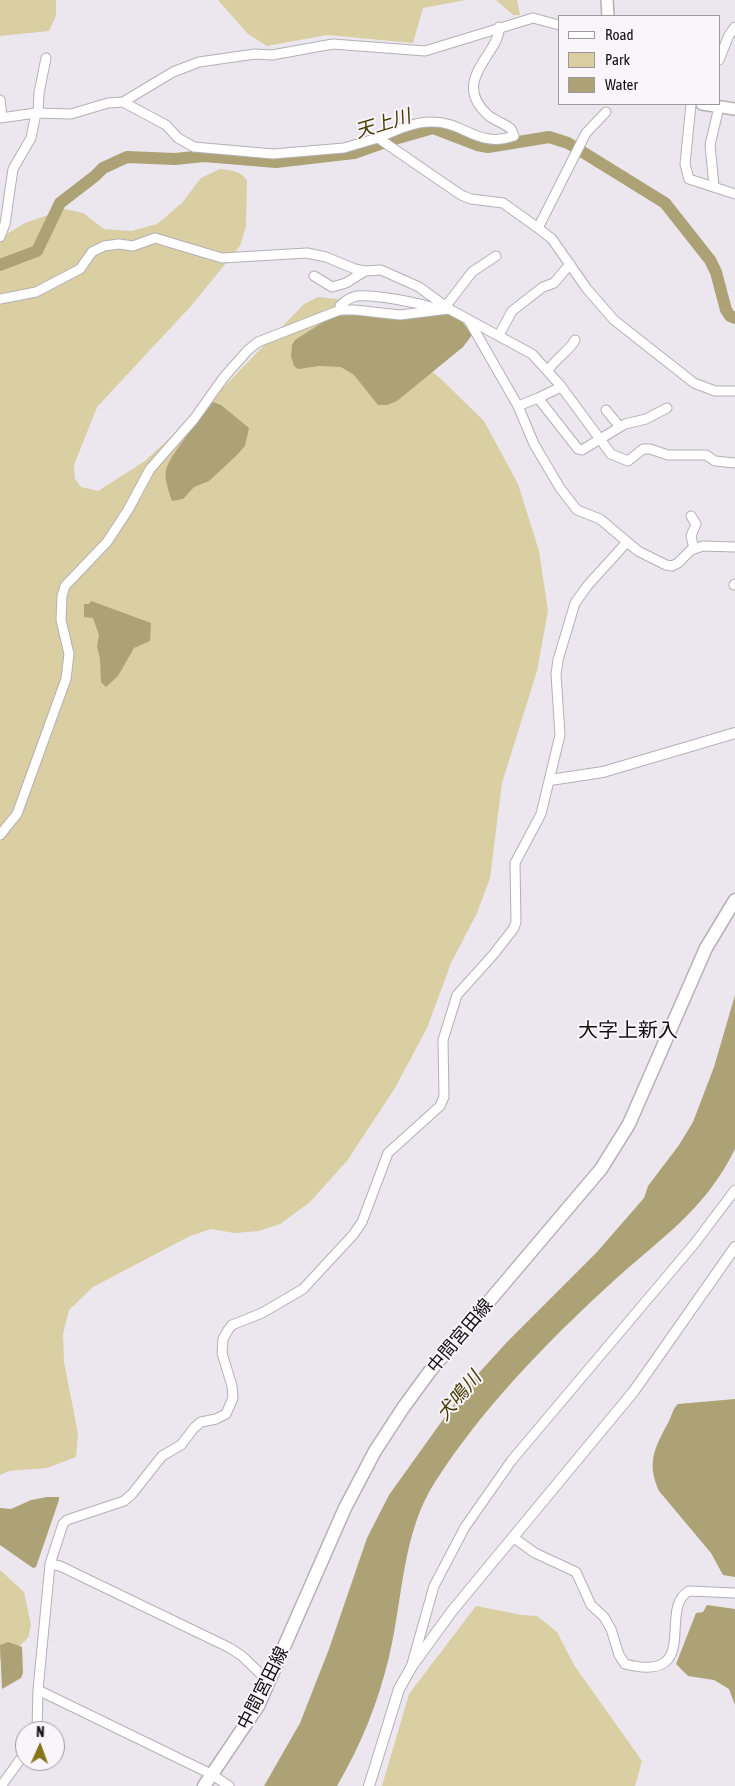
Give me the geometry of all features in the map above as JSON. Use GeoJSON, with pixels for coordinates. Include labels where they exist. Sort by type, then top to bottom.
{"type":"FeatureCollection","features":[{"type":"Feature","properties":{"kind":"main road"},"geometry":{"type":"LineString","coordinates":[[607,0],[608,15]]}},
{"type":"Feature","properties":{"kind":"main road"},"geometry":{"type":"LineString","coordinates":[[707,105],[735,109]]}},
{"type":"Feature","properties":{"kind":"main road","name":"中間宮田線"},"geometry":{"type":"LineString","coordinates":[[204,1786],[238,1738],[269,1682],[345,1508],[375,1452],[402,1408],[430,1371],[601,1169],[629,1124],[706,948],[735,900]]}},
{"type":"Feature","properties":{"kind":"street"},"geometry":{"type":"LineString","coordinates":[[0,100],[1,117],[37,113],[71,114],[108,103],[123,102],[173,72],[199,62],[255,54],[272,55],[333,44],[425,51],[533,18],[558,25]]}},
{"type":"Feature","properties":{"kind":"street"},"geometry":{"type":"LineString","coordinates":[[123,102],[166,125],[178,138],[194,147],[273,154],[344,148],[410,126],[431,122],[456,127],[482,139],[502,140],[514,136],[511,129],[488,114],[475,94],[477,72],[498,37],[499,27]]}},
{"type":"Feature","properties":{"kind":"street"},"geometry":{"type":"LineString","coordinates":[[720,58],[729,35],[735,27]]}},
{"type":"Feature","properties":{"kind":"street"},"geometry":{"type":"LineString","coordinates":[[0,237],[5,224],[13,169],[30,138],[37,113],[46,58]]}},
{"type":"Feature","properties":{"kind":"street"},"geometry":{"type":"LineString","coordinates":[[691,105],[686,169],[689,179],[693,182],[714,186],[735,194]]}},
{"type":"Feature","properties":{"kind":"street"},"geometry":{"type":"LineString","coordinates":[[714,186],[710,145],[718,107]]}},
{"type":"Feature","properties":{"kind":"street"},"geometry":{"type":"LineString","coordinates":[[538,228],[586,133],[606,112]]}},
{"type":"Feature","properties":{"kind":"street"},"geometry":{"type":"LineString","coordinates":[[378,138],[461,195],[471,199],[503,203],[552,240],[587,289],[609,315],[680,373],[694,383],[715,390],[735,391]]}},
{"type":"Feature","properties":{"kind":"street"},"geometry":{"type":"LineString","coordinates":[[0,299],[41,289],[80,269],[92,252],[104,246],[119,244],[133,246],[155,238],[222,258],[307,253],[365,271],[381,270],[396,275],[432,295],[447,307],[532,354],[561,387],[611,454],[628,461],[644,449],[650,449],[668,455],[706,455],[715,461],[735,463]]}},
{"type":"Feature","properties":{"kind":"street"},"geometry":{"type":"LineString","coordinates":[[0,835],[20,808],[66,680],[69,654],[61,620],[62,596],[65,586],[107,542],[128,510],[150,469],[194,419],[213,390],[248,350],[258,342],[340,310],[400,315],[447,307],[472,272],[496,256]]}},
{"type":"Feature","properties":{"kind":"street"},"geometry":{"type":"LineString","coordinates":[[499,335],[512,312],[543,287],[554,283],[570,264]]}},
{"type":"Feature","properties":{"kind":"street"},"geometry":{"type":"LineString","coordinates":[[314,276],[332,287],[346,283],[365,271]]}},
{"type":"Feature","properties":{"kind":"street"},"geometry":{"type":"LineString","coordinates":[[340,310],[340,306],[345,301],[360,296],[424,304],[437,309]]}},
{"type":"Feature","properties":{"kind":"street"},"geometry":{"type":"LineString","coordinates":[[467,318],[518,406],[534,444],[568,500],[577,510],[600,519],[638,551],[672,566],[694,549],[718,545],[735,547]]}},
{"type":"Feature","properties":{"kind":"street"},"geometry":{"type":"LineString","coordinates":[[548,371],[553,362],[569,350],[575,340]]}},
{"type":"Feature","properties":{"kind":"street"},"geometry":{"type":"LineString","coordinates":[[518,406],[561,387]]}},
{"type":"Feature","properties":{"kind":"street"},"geometry":{"type":"LineString","coordinates":[[538,398],[578,449],[582,450],[620,427],[646,419],[666,408]]}},
{"type":"Feature","properties":{"kind":"street"},"geometry":{"type":"LineString","coordinates":[[606,410],[620,427]]}},
{"type":"Feature","properties":{"kind":"street"},"geometry":{"type":"LineString","coordinates":[[691,516],[696,524],[691,536],[694,549]]}},
{"type":"Feature","properties":{"kind":"street"},"geometry":{"type":"LineString","coordinates":[[37,1721],[38,1690],[50,1564],[64,1524],[67,1520],[124,1501],[132,1494],[162,1456],[181,1445],[194,1428],[202,1422],[216,1419],[226,1414],[233,1398],[232,1386],[222,1353],[223,1340],[228,1330],[232,1325],[262,1313],[303,1289],[353,1235],[362,1222],[388,1153],[440,1106],[444,1097],[443,1040],[452,1007],[457,995],[493,955],[514,928],[516,922],[515,863],[541,814],[550,780],[560,735],[556,674],[558,660],[575,603],[588,585],[627,542]]}},
{"type":"Feature","properties":{"kind":"street"},"geometry":{"type":"LineString","coordinates":[[550,780],[602,772],[735,733]]}},
{"type":"Feature","properties":{"kind":"street"},"geometry":{"type":"LineString","coordinates":[[412,1666],[434,1586],[465,1527],[523,1446],[695,1243],[735,1190]]}},
{"type":"Feature","properties":{"kind":"street"},"geometry":{"type":"LineString","coordinates":[[369,1786],[399,1689],[412,1666],[452,1611],[634,1391],[735,1247]]}},
{"type":"Feature","properties":{"kind":"street"},"geometry":{"type":"LineString","coordinates":[[514,1538],[535,1553],[576,1572],[591,1604],[604,1617],[611,1629],[619,1655],[625,1664],[637,1667],[651,1668],[661,1666],[668,1659],[675,1638],[679,1602],[683,1594],[689,1591],[735,1593]]}},
{"type":"Feature","properties":{"kind":"street"},"geometry":{"type":"LineString","coordinates":[[50,1564],[60,1566],[230,1648],[242,1656],[269,1682]]}},
{"type":"Feature","properties":{"kind":"street"},"geometry":{"type":"LineString","coordinates":[[38,1690],[213,1775],[229,1786]]}},
{"type":"Feature","properties":{"kind":"street"},"geometry":{"type":"LineString","coordinates":[[2,1786],[15,1767]]}},
{"type":"Feature","properties":{"kind":"green space"},"geometry":{"type":"Polygon","coordinates":[[[0,0],[56,0],[56,16],[49,31],[0,36],[0,0]]]}},
{"type":"Feature","properties":{"kind":"green space"},"geometry":{"type":"Polygon","coordinates":[[[218,0],[466,0],[423,8],[413,43],[327,35],[267,46],[248,34],[218,0]]]}},
{"type":"Feature","properties":{"kind":"green space"},"geometry":{"type":"Polygon","coordinates":[[[496,0],[517,0],[520,15],[513,15],[496,0]]]}},
{"type":"Feature","properties":{"kind":"green space"},"geometry":{"type":"Polygon","coordinates":[[[220,169],[238,173],[247,180],[246,226],[240,246],[191,306],[97,407],[74,465],[75,479],[81,487],[98,491],[145,461],[214,397],[304,304],[318,297],[337,299],[357,308],[441,379],[484,421],[518,484],[539,551],[548,611],[537,671],[502,783],[490,878],[477,913],[451,963],[427,1028],[395,1088],[347,1161],[310,1202],[280,1224],[259,1231],[234,1233],[211,1229],[190,1236],[93,1287],[69,1310],[63,1334],[64,1362],[78,1434],[76,1457],[47,1468],[9,1471],[0,1475],[0,238],[25,223],[65,209],[83,213],[104,229],[131,231],[157,224],[182,203],[201,178],[220,169]]]}},
{"type":"Feature","properties":{"kind":"green space"},"geometry":{"type":"Polygon","coordinates":[[[0,1570],[24,1592],[31,1625],[28,1638],[13,1652],[0,1660],[0,1570]]]}},
{"type":"Feature","properties":{"kind":"green space"},"geometry":{"type":"Polygon","coordinates":[[[476,1606],[537,1616],[557,1632],[574,1665],[642,1761],[635,1786],[382,1786],[409,1694],[476,1606]]]}},
{"type":"Feature","properties":{"kind":"water"},"geometry":{"type":"Polygon","coordinates":[[[357,314],[447,314],[461,320],[472,335],[463,347],[397,401],[387,405],[378,405],[354,375],[341,367],[319,366],[298,369],[294,366],[291,356],[292,345],[295,340],[331,317],[357,314]]]}},
{"type":"Feature","properties":{"kind":"water"},"geometry":{"type":"Polygon","coordinates":[[[213,402],[221,405],[249,428],[245,446],[209,481],[194,487],[183,499],[172,501],[167,486],[166,470],[180,445],[213,402]]]}},
{"type":"Feature","properties":{"kind":"water"},"geometry":{"type":"Polygon","coordinates":[[[91,601],[151,623],[150,641],[134,648],[118,676],[106,687],[101,682],[100,659],[97,646],[99,635],[93,618],[84,617],[84,604],[89,604],[91,601]]]}},
{"type":"Feature","properties":{"kind":"water"},"geometry":{"type":"Polygon","coordinates":[[[735,995],[735,1149],[722,1172],[709,1191],[678,1225],[583,1309],[537,1355],[493,1404],[453,1455],[435,1482],[424,1502],[410,1544],[394,1635],[380,1691],[354,1755],[337,1786],[264,1786],[300,1723],[329,1649],[367,1538],[389,1495],[467,1386],[507,1342],[597,1252],[644,1198],[648,1186],[679,1145],[693,1122],[714,1067],[735,995]]]}},
{"type":"Feature","properties":{"kind":"water"},"geometry":{"type":"Polygon","coordinates":[[[735,1399],[735,1577],[723,1575],[711,1553],[659,1491],[655,1481],[653,1463],[656,1447],[678,1404],[735,1399]]]}},
{"type":"Feature","properties":{"kind":"water"},"geometry":{"type":"Polygon","coordinates":[[[59,1497],[59,1500],[36,1567],[33,1568],[0,1545],[0,1508],[11,1509],[31,1500],[59,1497]]]}},
{"type":"Feature","properties":{"kind":"water"},"geometry":{"type":"Polygon","coordinates":[[[707,1605],[735,1609],[735,1705],[729,1689],[714,1680],[688,1676],[676,1664],[696,1613],[703,1612],[707,1605]]]}},
{"type":"Feature","properties":{"kind":"water"},"geometry":{"type":"Polygon","coordinates":[[[8,1642],[22,1647],[23,1673],[21,1678],[2,1689],[0,1645],[8,1642]]]}},
{"type":"Feature","properties":{"kind":"waterway","name":"天上川"},"geometry":{"type":"LineString","coordinates":[[0,265],[37,251],[60,203],[103,168],[127,157],[175,159],[204,156],[276,162],[354,153],[433,128],[477,145],[488,147],[549,137],[568,143],[665,203],[710,260],[716,272],[726,310],[730,316],[735,318]]}},
{"type":"Feature","properties":{"kind":"district","name":"大字上新入"},"geometry":{"type":"Point","coordinates":[628,1031]}},
{"type":"Feature","properties":{"kind":"water label","name":"犬鳴川"},"geometry":{"type":"Point","coordinates":[459,1396]}}]}
